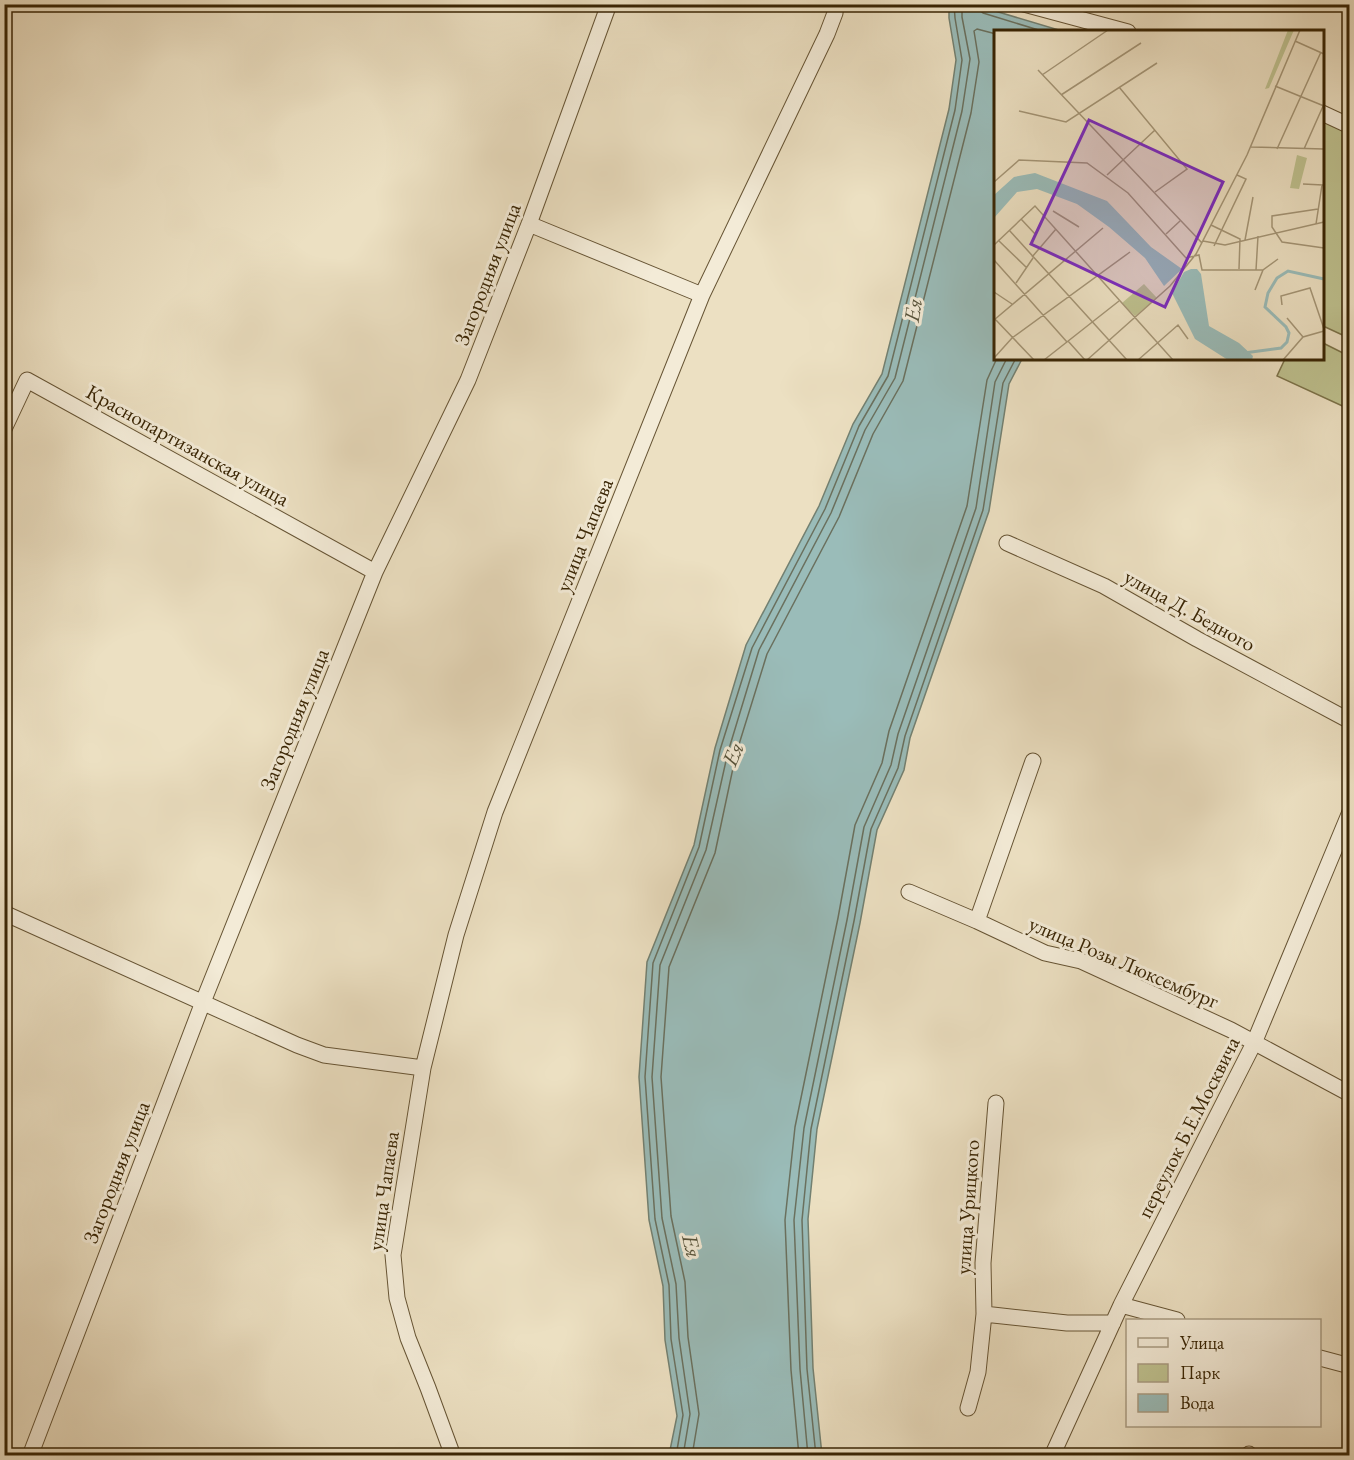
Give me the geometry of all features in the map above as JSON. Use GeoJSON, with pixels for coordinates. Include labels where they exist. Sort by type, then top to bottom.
{"type":"FeatureCollection","features":[{"type":"Feature","properties":{"kind":"street","name":"Загородняя улица"},"geometry":{"type":"LineString","coordinates":[[30,1455],[203,1002],[375,572],[468,380],[529,224],[609,4]]}},
{"type":"Feature","properties":{"kind":"street","name":"улица Чапаева"},"geometry":{"type":"LineString","coordinates":[[453,1455],[408,1338],[397,1298],[393,1255],[423,1068],[456,935],[495,812],[702,295],[827,34],[836,4]]}},
{"type":"Feature","properties":{"kind":"street"},"geometry":{"type":"LineString","coordinates":[[1024,4],[1121,30]]}},
{"type":"Feature","properties":{"kind":"street"},"geometry":{"type":"LineString","coordinates":[[1324,113],[1350,126]]}},
{"type":"Feature","properties":{"kind":"street"},"geometry":{"type":"LineString","coordinates":[[529,224],[702,295]]}},
{"type":"Feature","properties":{"kind":"street","name":"Краснопартизанская улица"},"geometry":{"type":"LineString","coordinates":[[4,429],[27,380],[375,572]]}},
{"type":"Feature","properties":{"kind":"street","name":"улица Д. Бедного"},"geometry":{"type":"LineString","coordinates":[[1008,543],[1104,586],[1350,721]]}},
{"type":"Feature","properties":{"kind":"street"},"geometry":{"type":"LineString","coordinates":[[977,921],[1033,761]]}},
{"type":"Feature","properties":{"kind":"street","name":"переулок Б.Е.Москвича"},"geometry":{"type":"LineString","coordinates":[[1052,1455],[1121,1305],[1254,1043],[1350,812]]}},
{"type":"Feature","properties":{"kind":"street","name":"улица Розы Люксембург"},"geometry":{"type":"LineString","coordinates":[[909,892],[1044,953],[1081,962],[1231,1030],[1350,1094]]}},
{"type":"Feature","properties":{"kind":"street"},"geometry":{"type":"LineString","coordinates":[[4,913],[297,1045],[324,1055],[423,1068]]}},
{"type":"Feature","properties":{"kind":"street","name":"улица Урицкого"},"geometry":{"type":"LineString","coordinates":[[968,1408],[978,1372],[984,1314],[983,1263],[996,1103]]}},
{"type":"Feature","properties":{"kind":"street"},"geometry":{"type":"LineString","coordinates":[[1121,1305],[1173,1319]]}},
{"type":"Feature","properties":{"kind":"street"},"geometry":{"type":"LineString","coordinates":[[984,1314],[1067,1323],[1113,1323]]}},
{"type":"Feature","properties":{"kind":"street"},"geometry":{"type":"LineString","coordinates":[[1321,1358],[1350,1366]]}},
{"type":"Feature","properties":{"kind":"green space"},"geometry":{"type":"Polygon","coordinates":[[[1324,116],[1349,128],[1349,338],[1324,326],[1324,116]]]}},
{"type":"Feature","properties":{"kind":"green space"},"geometry":{"type":"Polygon","coordinates":[[[1324,344],[1349,356],[1349,409],[1277,376],[1285,360],[1324,360],[1324,344]]]}},
{"type":"Feature","properties":{"kind":"water","name":"Ея"},"geometry":{"type":"Polygon","coordinates":[[[949,5],[975,5],[1059,30],[994,30],[994,360],[1021,360],[1009,384],[989,511],[910,738],[904,770],[877,830],[817,1129],[808,1219],[813,1368],[822,1455],[669,1455],[677,1416],[665,1340],[663,1286],[649,1220],[639,1077],[647,962],[694,845],[715,748],[746,645],[819,506],[853,424],[882,374],[949,109],[956,60],[949,5]]]}}]}
